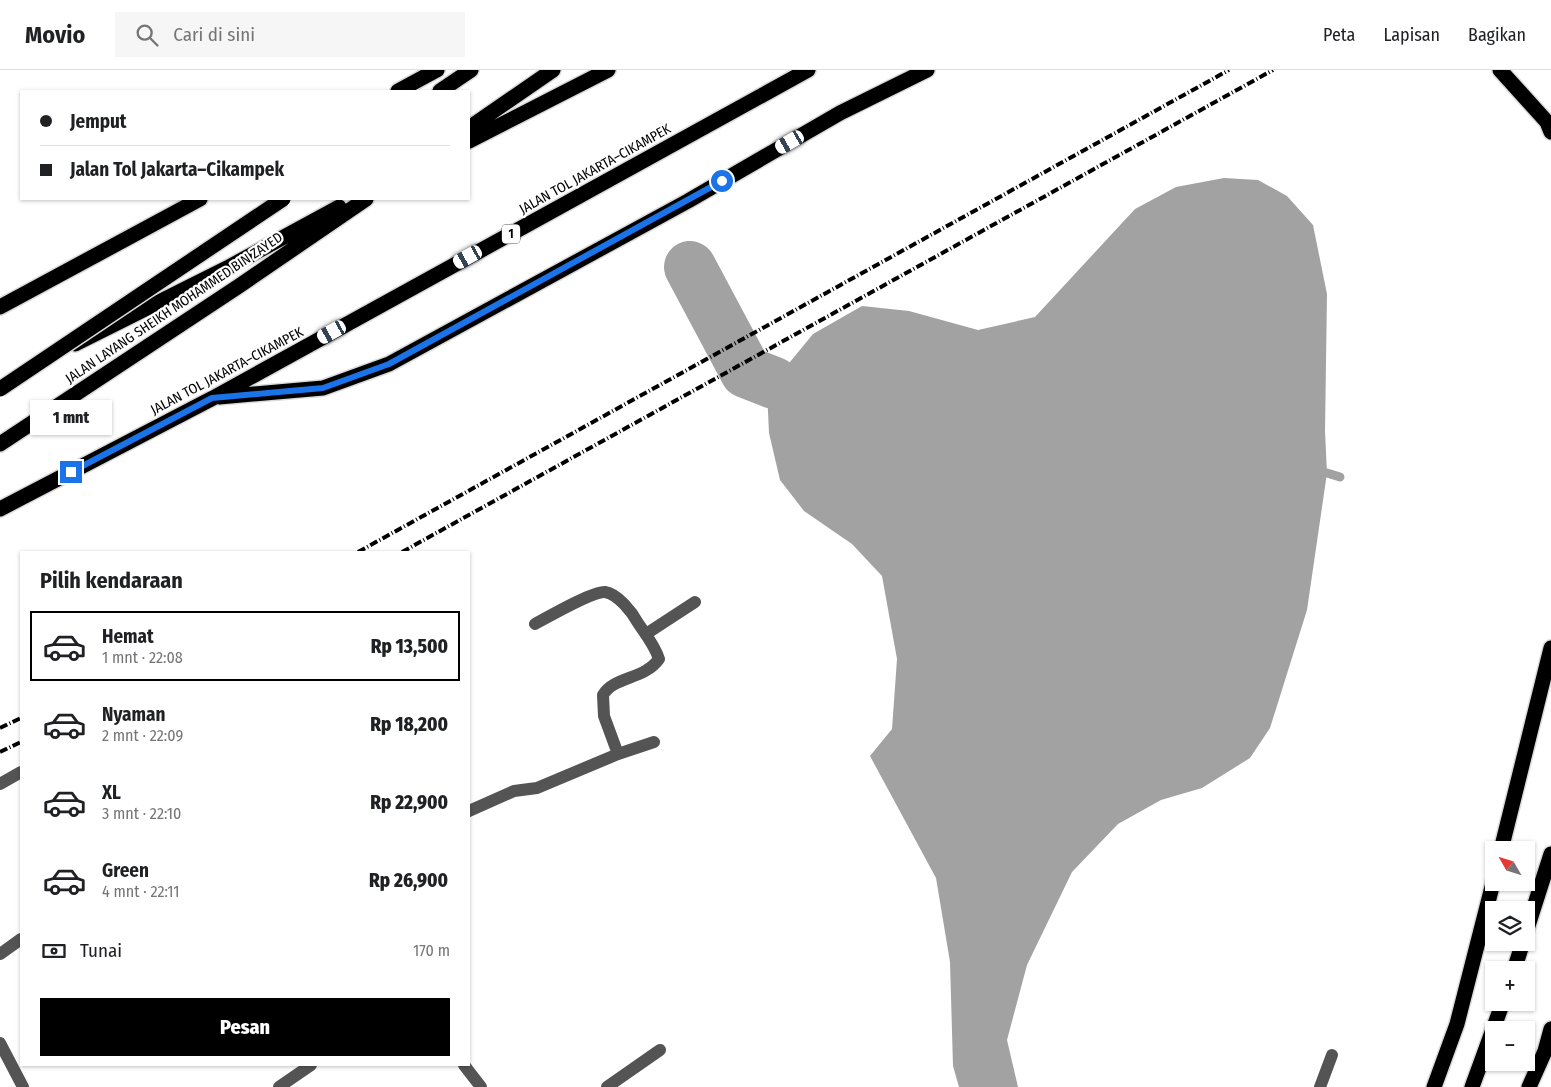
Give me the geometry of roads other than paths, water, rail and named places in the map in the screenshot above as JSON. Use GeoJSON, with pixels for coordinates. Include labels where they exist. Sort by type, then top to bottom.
{"type":"FeatureCollection","features":[{"type":"Feature","properties":{"kind":"highway"},"geometry":{"type":"LineString","coordinates":[[400,90],[437,70]]}},
{"type":"Feature","properties":{"kind":"highway"},"geometry":{"type":"LineString","coordinates":[[441,90],[471,70]]}},
{"type":"Feature","properties":{"kind":"highway"},"geometry":{"type":"LineString","coordinates":[[470,127],[553,70]]}},
{"type":"Feature","properties":{"kind":"highway"},"geometry":{"type":"LineString","coordinates":[[470,140],[608,70]]}},
{"type":"Feature","properties":{"kind":"highway","name":"JALAN TOL JAKARTA–CIKAMPEK"},"geometry":{"type":"LineString","coordinates":[[0,509],[212,398],[808,70]]}},
{"type":"Feature","properties":{"kind":"highway"},"geometry":{"type":"LineString","coordinates":[[212,398],[323,388],[389,364],[688,201],[840,113],[927,70]]}},
{"type":"Feature","properties":{"kind":"highway"},"geometry":{"type":"LineString","coordinates":[[1500,70],[1547,122],[1551,132]]}},
{"type":"Feature","properties":{"kind":"highway"},"geometry":{"type":"LineString","coordinates":[[0,307],[198,200]]}},
{"type":"Feature","properties":{"kind":"highway"},"geometry":{"type":"LineString","coordinates":[[0,389],[282,200]]}},
{"type":"Feature","properties":{"kind":"highway"},"geometry":{"type":"LineString","coordinates":[[0,382],[227,268],[352,200]]}},
{"type":"Feature","properties":{"kind":"highway","name":"JALAN LAYANG SHEIKH MOHAMMED BIN ZAYED"},"geometry":{"type":"LineString","coordinates":[[0,444],[240,286],[365,200]]}},
{"type":"Feature","properties":{"kind":"highway"},"geometry":{"type":"LineString","coordinates":[[1503,841],[1551,648]]}},
{"type":"Feature","properties":{"kind":"highway"},"geometry":{"type":"LineString","coordinates":[[1535,904],[1551,854]]}},
{"type":"Feature","properties":{"kind":"highway"},"geometry":{"type":"LineString","coordinates":[[1434,1087],[1457,1024],[1491,891]]}},
{"type":"Feature","properties":{"kind":"highway"},"geometry":{"type":"LineString","coordinates":[[1472,1087],[1500,1011]]}},
{"type":"Feature","properties":{"kind":"highway"},"geometry":{"type":"LineString","coordinates":[[1529,1087],[1545,1051],[1551,1029]]}},
{"type":"Feature","properties":{"kind":"street"},"geometry":{"type":"LineString","coordinates":[[535,624],[594,594],[605,592],[613,596],[632,613],[657,650],[659,659],[648,672],[613,686],[603,695],[604,716],[618,754]]}},
{"type":"Feature","properties":{"kind":"street"},"geometry":{"type":"LineString","coordinates":[[646,634],[695,602]]}},
{"type":"Feature","properties":{"kind":"street"},"geometry":{"type":"LineString","coordinates":[[470,811],[514,791],[536,788],[618,754],[654,742]]}},
{"type":"Feature","properties":{"kind":"street"},"geometry":{"type":"LineString","coordinates":[[0,784],[20,773]]}},
{"type":"Feature","properties":{"kind":"street"},"geometry":{"type":"LineString","coordinates":[[0,954],[20,940]]}},
{"type":"Feature","properties":{"kind":"street"},"geometry":{"type":"LineString","coordinates":[[0,1043],[22,1087]]}},
{"type":"Feature","properties":{"kind":"street"},"geometry":{"type":"LineString","coordinates":[[607,1087],[660,1050]]}},
{"type":"Feature","properties":{"kind":"street"},"geometry":{"type":"LineString","coordinates":[[1320,1087],[1332,1055]]}},
{"type":"Feature","properties":{"kind":"street"},"geometry":{"type":"LineString","coordinates":[[279,1087],[310,1066]]}},
{"type":"Feature","properties":{"kind":"street"},"geometry":{"type":"LineString","coordinates":[[465,1066],[481,1087]]}},
{"type":"Feature","properties":{"kind":"waterway"},"geometry":{"type":"LineString","coordinates":[[690,267],[746,372],[774,383]]}},
{"type":"Feature","properties":{"kind":"waterway"},"geometry":{"type":"LineString","coordinates":[[1327,473],[1340,477]]}},
{"type":"Feature","properties":{"kind":"railway"},"geometry":{"type":"LineString","coordinates":[[360,551],[1229,70]]}},
{"type":"Feature","properties":{"kind":"railway"},"geometry":{"type":"LineString","coordinates":[[404,551],[1273,70]]}},
{"type":"Feature","properties":{"kind":"railway"},"geometry":{"type":"LineString","coordinates":[[0,728],[20,718]]}},
{"type":"Feature","properties":{"kind":"railway"},"geometry":{"type":"LineString","coordinates":[[0,752],[20,742]]}}]}
